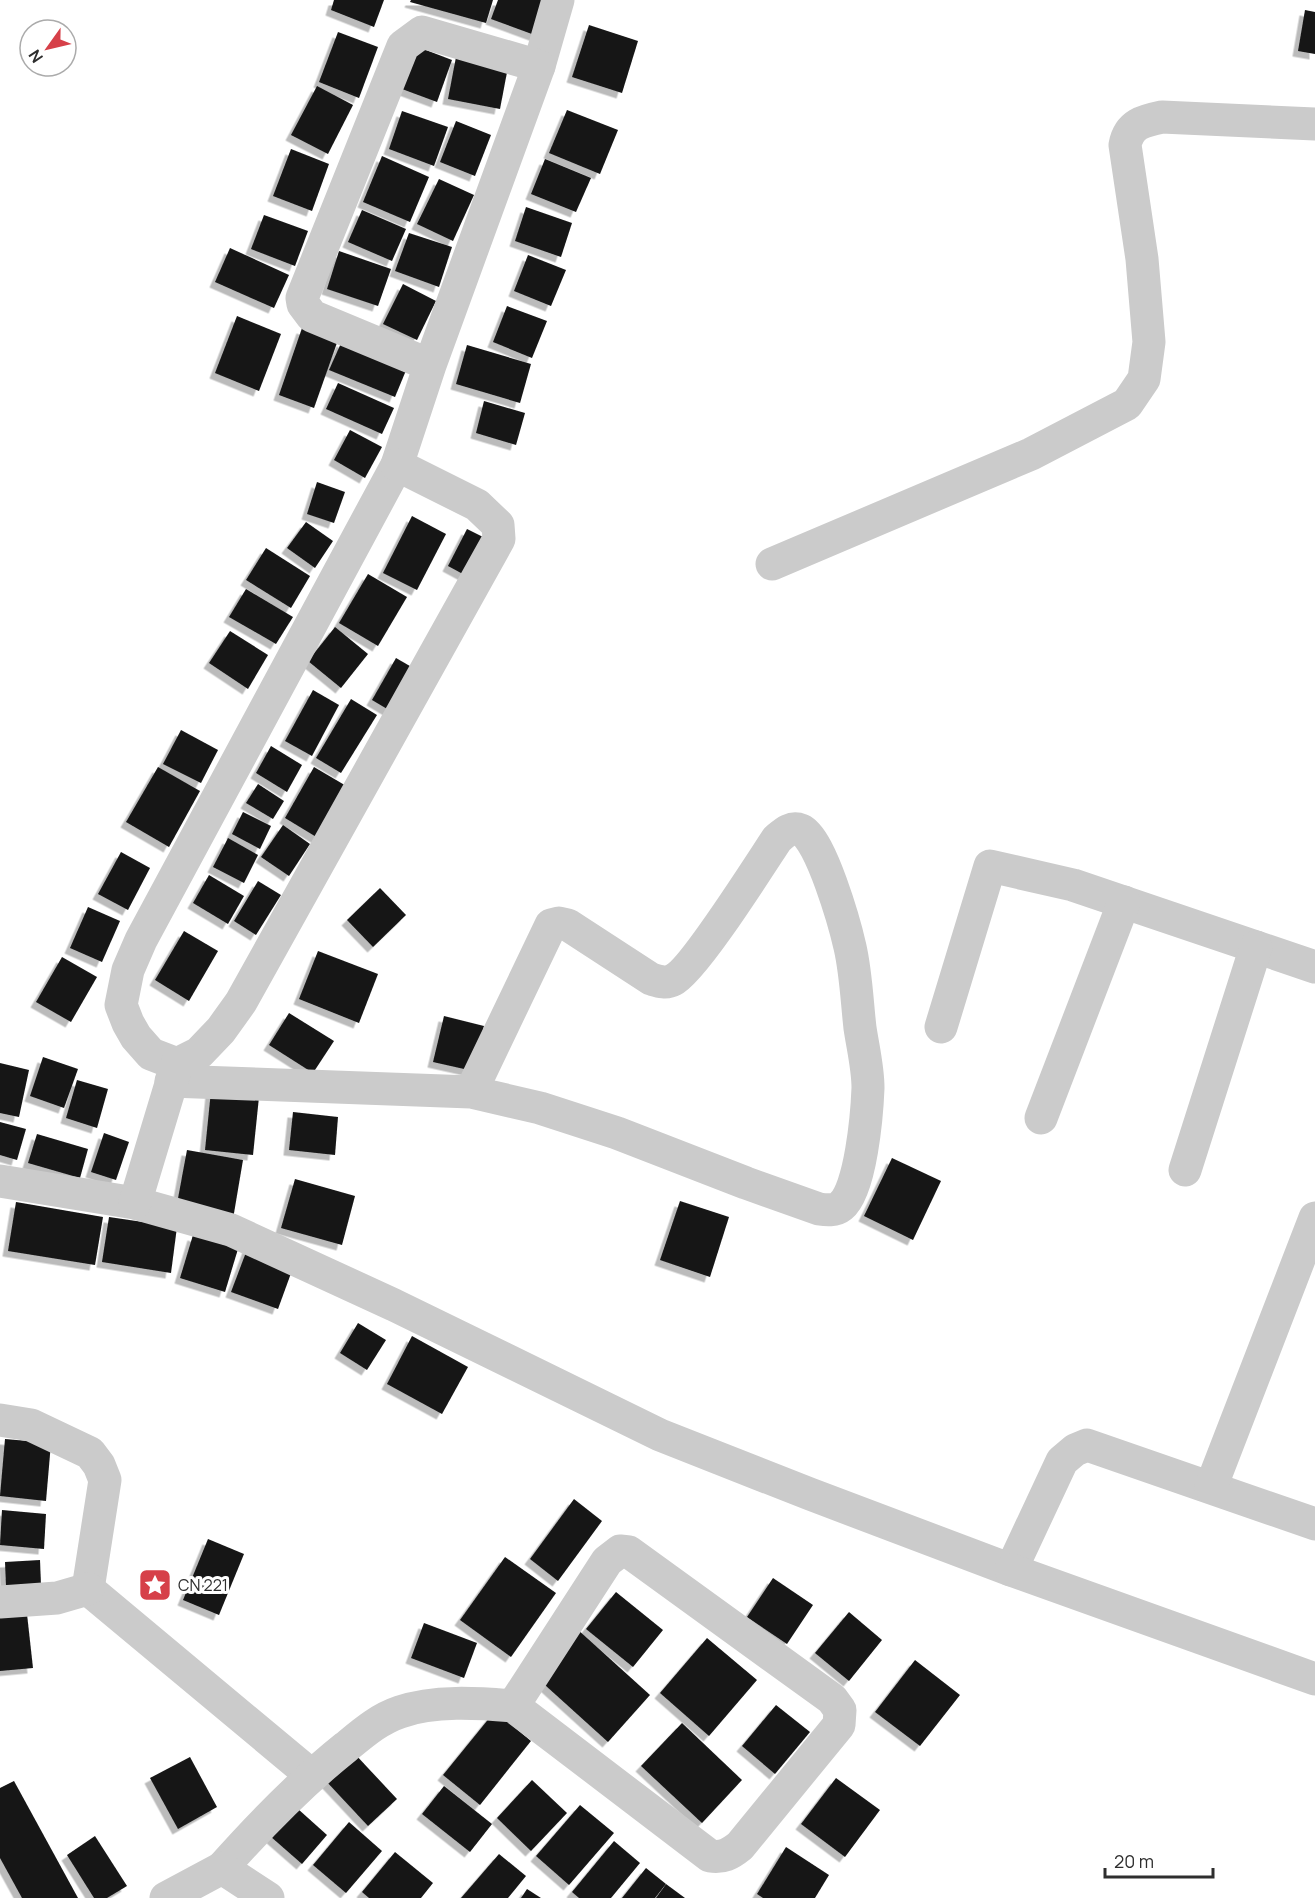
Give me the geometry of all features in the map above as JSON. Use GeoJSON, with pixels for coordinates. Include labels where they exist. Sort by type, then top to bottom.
{"type":"FeatureCollection","features":[{"type":"Feature","properties":{"kind":"street"},"geometry":{"type":"LineString","coordinates":[[471,1092],[550,925],[559,922],[568,925],[651,979],[662,982],[674,980],[699,952],[777,839],[787,830],[801,830],[808,835],[817,849],[838,904],[850,948],[868,1086],[863,1144],[856,1177],[841,1206],[831,1210],[819,1209],[617,1133],[540,1108],[471,1092],[174,1072],[151,1054],[136,1037],[121,1005],[128,970],[141,940],[398,465],[430,365],[539,66],[558,0]]}},
{"type":"Feature","properties":{"kind":"street"},"geometry":{"type":"LineString","coordinates":[[430,365],[312,316],[303,304],[302,292],[403,46],[422,32],[429,32],[539,66]]}},
{"type":"Feature","properties":{"kind":"street"},"geometry":{"type":"LineString","coordinates":[[772,564],[1031,454],[1127,404],[1144,379],[1149,342],[1142,259],[1125,145],[1126,135],[1135,126],[1162,117],[1315,124]]}},
{"type":"Feature","properties":{"kind":"street"},"geometry":{"type":"LineString","coordinates":[[135,1203],[174,1072],[199,1053],[221,1030],[241,1002],[499,539],[498,525],[477,505],[398,465]]}},
{"type":"Feature","properties":{"kind":"street"},"geometry":{"type":"LineString","coordinates":[[941,1027],[990,866],[1074,885],[1315,967]]}},
{"type":"Feature","properties":{"kind":"street"},"geometry":{"type":"LineString","coordinates":[[1041,1118],[1124,902]]}},
{"type":"Feature","properties":{"kind":"street"},"geometry":{"type":"LineString","coordinates":[[1185,1170],[1256,947]]}},
{"type":"Feature","properties":{"kind":"street"},"geometry":{"type":"LineString","coordinates":[[0,1181],[135,1203],[231,1230],[394,1305],[660,1435],[1011,1570],[1315,1679]]}},
{"type":"Feature","properties":{"kind":"street"},"geometry":{"type":"LineString","coordinates":[[1211,1487],[1315,1218]]}},
{"type":"Feature","properties":{"kind":"street"},"geometry":{"type":"LineString","coordinates":[[0,1420],[31,1425],[90,1453],[99,1465],[105,1480],[88,1589]]}},
{"type":"Feature","properties":{"kind":"street"},"geometry":{"type":"LineString","coordinates":[[1011,1570],[1062,1461],[1075,1450],[1088,1445],[1315,1524]]}},
{"type":"Feature","properties":{"kind":"street"},"geometry":{"type":"LineString","coordinates":[[166,1898],[222,1868],[256,1829],[311,1775],[376,1723],[401,1712],[451,1704],[479,1703],[513,1706],[710,1856],[718,1857],[730,1855],[740,1846],[839,1725],[840,1710],[832,1699],[629,1552],[620,1551],[607,1561],[513,1706]]}},
{"type":"Feature","properties":{"kind":"street"},"geometry":{"type":"LineString","coordinates":[[0,1602],[57,1598],[88,1589]]}},
{"type":"Feature","properties":{"kind":"street"},"geometry":{"type":"LineString","coordinates":[[88,1589],[311,1775]]}},
{"type":"Feature","properties":{"kind":"street"},"geometry":{"type":"LineString","coordinates":[[222,1868],[268,1898]]}},
{"type":"Feature","properties":{"kind":"building"},"geometry":{"type":"Polygon","coordinates":[[[334,0],[384,0],[374,27],[331,10],[334,0]]]}},
{"type":"Feature","properties":{"kind":"building"},"geometry":{"type":"Polygon","coordinates":[[[411,0],[493,0],[486,23],[410,2],[411,0]]]}},
{"type":"Feature","properties":{"kind":"building"},"geometry":{"type":"Polygon","coordinates":[[[498,0],[553,0],[540,37],[491,19],[498,0]]]}},
{"type":"Feature","properties":{"kind":"building"},"geometry":{"type":"Polygon","coordinates":[[[1305,10],[1315,12],[1315,54],[1298,51],[1305,10]]]}},
{"type":"Feature","properties":{"kind":"building"},"geometry":{"type":"Polygon","coordinates":[[[589,25],[638,41],[622,93],[572,77],[589,25]]]}},
{"type":"Feature","properties":{"kind":"building"},"geometry":{"type":"Polygon","coordinates":[[[338,32],[378,47],[359,98],[319,82],[338,32]]]}},
{"type":"Feature","properties":{"kind":"building"},"geometry":{"type":"Polygon","coordinates":[[[418,47],[452,60],[437,102],[402,89],[418,47]]]}},
{"type":"Feature","properties":{"kind":"building"},"geometry":{"type":"Polygon","coordinates":[[[456,57],[508,67],[500,109],[448,99],[456,57]]]}},
{"type":"Feature","properties":{"kind":"building"},"geometry":{"type":"Polygon","coordinates":[[[317,86],[353,105],[328,154],[291,135],[317,86]]]}},
{"type":"Feature","properties":{"kind":"building"},"geometry":{"type":"Polygon","coordinates":[[[567,110],[618,130],[600,174],[549,153],[567,110]]]}},
{"type":"Feature","properties":{"kind":"building"},"geometry":{"type":"Polygon","coordinates":[[[402,111],[448,127],[434,166],[389,149],[402,111]]]}},
{"type":"Feature","properties":{"kind":"building"},"geometry":{"type":"Polygon","coordinates":[[[456,121],[491,135],[475,176],[440,162],[456,121]]]}},
{"type":"Feature","properties":{"kind":"building"},"geometry":{"type":"Polygon","coordinates":[[[291,149],[329,164],[312,211],[273,196],[291,149]]]}},
{"type":"Feature","properties":{"kind":"building"},"geometry":{"type":"Polygon","coordinates":[[[382,156],[429,177],[410,222],[363,202],[382,156]]]}},
{"type":"Feature","properties":{"kind":"building"},"geometry":{"type":"Polygon","coordinates":[[[545,159],[591,178],[576,212],[531,194],[545,159]]]}},
{"type":"Feature","properties":{"kind":"building"},"geometry":{"type":"Polygon","coordinates":[[[439,179],[474,195],[453,241],[417,224],[439,179]]]}},
{"type":"Feature","properties":{"kind":"building"},"geometry":{"type":"Polygon","coordinates":[[[526,207],[572,223],[561,257],[515,241],[526,207]]]}},
{"type":"Feature","properties":{"kind":"building"},"geometry":{"type":"Polygon","coordinates":[[[362,210],[406,229],[392,261],[348,242],[362,210]]]}},
{"type":"Feature","properties":{"kind":"building"},"geometry":{"type":"Polygon","coordinates":[[[264,215],[308,231],[295,266],[251,249],[264,215]]]}},
{"type":"Feature","properties":{"kind":"building"},"geometry":{"type":"Polygon","coordinates":[[[409,233],[452,247],[439,287],[395,271],[409,233]]]}},
{"type":"Feature","properties":{"kind":"building"},"geometry":{"type":"Polygon","coordinates":[[[230,248],[289,275],[274,308],[215,282],[230,248]]]}},
{"type":"Feature","properties":{"kind":"building"},"geometry":{"type":"Polygon","coordinates":[[[339,251],[391,269],[378,306],[327,289],[339,251]]]}},
{"type":"Feature","properties":{"kind":"building"},"geometry":{"type":"Polygon","coordinates":[[[528,255],[566,270],[551,306],[514,291],[528,255]]]}},
{"type":"Feature","properties":{"kind":"building"},"geometry":{"type":"Polygon","coordinates":[[[403,284],[436,301],[417,340],[383,324],[403,284]]]}},
{"type":"Feature","properties":{"kind":"building"},"geometry":{"type":"Polygon","coordinates":[[[507,306],[547,321],[532,358],[493,342],[507,306]]]}},
{"type":"Feature","properties":{"kind":"building"},"geometry":{"type":"Polygon","coordinates":[[[237,316],[281,334],[259,391],[215,373],[237,316]]]}},
{"type":"Feature","properties":{"kind":"building"},"geometry":{"type":"Polygon","coordinates":[[[302,328],[338,340],[314,408],[279,395],[302,328]]]}},
{"type":"Feature","properties":{"kind":"building"},"geometry":{"type":"Polygon","coordinates":[[[342,341],[407,368],[395,397],[329,370],[342,341]]]}},
{"type":"Feature","properties":{"kind":"building"},"geometry":{"type":"Polygon","coordinates":[[[467,345],[531,364],[520,403],[456,384],[467,345]]]}},
{"type":"Feature","properties":{"kind":"building"},"geometry":{"type":"Polygon","coordinates":[[[338,383],[394,408],[382,434],[326,409],[338,383]]]}},
{"type":"Feature","properties":{"kind":"building"},"geometry":{"type":"Polygon","coordinates":[[[484,401],[525,413],[516,445],[476,433],[484,401]]]}},
{"type":"Feature","properties":{"kind":"building"},"geometry":{"type":"Polygon","coordinates":[[[350,430],[382,447],[365,478],[334,460],[350,430]]]}},
{"type":"Feature","properties":{"kind":"building"},"geometry":{"type":"Polygon","coordinates":[[[317,482],[345,492],[334,523],[307,514],[317,482]]]}},
{"type":"Feature","properties":{"kind":"building"},"geometry":{"type":"Polygon","coordinates":[[[412,516],[446,534],[417,590],[383,573],[412,516]]]}},
{"type":"Feature","properties":{"kind":"building"},"geometry":{"type":"Polygon","coordinates":[[[306,522],[333,541],[315,568],[287,548],[306,522]]]}},
{"type":"Feature","properties":{"kind":"building"},"geometry":{"type":"Polygon","coordinates":[[[467,529],[493,542],[474,580],[448,566],[467,529]]]}},
{"type":"Feature","properties":{"kind":"building"},"geometry":{"type":"Polygon","coordinates":[[[266,548],[310,576],[291,608],[246,580],[266,548]]]}},
{"type":"Feature","properties":{"kind":"building"},"geometry":{"type":"Polygon","coordinates":[[[368,574],[407,597],[378,646],[339,623],[368,574]]]}},
{"type":"Feature","properties":{"kind":"building"},"geometry":{"type":"Polygon","coordinates":[[[246,589],[293,617],[276,644],[229,617],[246,589]]]}},
{"type":"Feature","properties":{"kind":"building"},"geometry":{"type":"Polygon","coordinates":[[[335,627],[368,654],[341,688],[308,661],[335,627]]]}},
{"type":"Feature","properties":{"kind":"building"},"geometry":{"type":"Polygon","coordinates":[[[230,631],[268,655],[248,689],[209,663],[230,631]]]}},
{"type":"Feature","properties":{"kind":"building"},"geometry":{"type":"Polygon","coordinates":[[[396,658],[422,673],[399,716],[372,700],[396,658]]]}},
{"type":"Feature","properties":{"kind":"building"},"geometry":{"type":"Polygon","coordinates":[[[313,690],[339,705],[312,756],[285,741],[313,690]]]}},
{"type":"Feature","properties":{"kind":"building"},"geometry":{"type":"Polygon","coordinates":[[[351,699],[377,715],[341,773],[316,758],[351,699]]]}},
{"type":"Feature","properties":{"kind":"building"},"geometry":{"type":"Polygon","coordinates":[[[181,730],[218,750],[201,783],[163,764],[181,730]]]}},
{"type":"Feature","properties":{"kind":"building"},"geometry":{"type":"Polygon","coordinates":[[[271,746],[302,765],[287,792],[256,773],[271,746]]]}},
{"type":"Feature","properties":{"kind":"building"},"geometry":{"type":"Polygon","coordinates":[[[158,767],[200,791],[169,847],[126,822],[158,767]]]}},
{"type":"Feature","properties":{"kind":"building"},"geometry":{"type":"Polygon","coordinates":[[[314,767],[348,787],[318,838],[285,818],[314,767]]]}},
{"type":"Feature","properties":{"kind":"building"},"geometry":{"type":"Polygon","coordinates":[[[258,784],[284,801],[273,819],[246,803],[258,784]]]}},
{"type":"Feature","properties":{"kind":"building"},"geometry":{"type":"Polygon","coordinates":[[[243,812],[271,826],[260,849],[232,834],[243,812]]]}},
{"type":"Feature","properties":{"kind":"building"},"geometry":{"type":"Polygon","coordinates":[[[283,825],[310,844],[289,876],[261,857],[283,825]]]}},
{"type":"Feature","properties":{"kind":"building"},"geometry":{"type":"Polygon","coordinates":[[[228,838],[258,855],[244,883],[213,867],[228,838]]]}},
{"type":"Feature","properties":{"kind":"building"},"geometry":{"type":"Polygon","coordinates":[[[121,852],[150,868],[128,910],[98,894],[121,852]]]}},
{"type":"Feature","properties":{"kind":"building"},"geometry":{"type":"Polygon","coordinates":[[[209,875],[244,896],[228,924],[193,903],[209,875]]]}},
{"type":"Feature","properties":{"kind":"building"},"geometry":{"type":"Polygon","coordinates":[[[258,881],[281,895],[256,935],[234,921],[258,881]]]}},
{"type":"Feature","properties":{"kind":"building"},"geometry":{"type":"Polygon","coordinates":[[[380,888],[406,915],[373,947],[347,920],[380,888]]]}},
{"type":"Feature","properties":{"kind":"building"},"geometry":{"type":"Polygon","coordinates":[[[88,907],[120,921],[102,962],[70,948],[88,907]]]}},
{"type":"Feature","properties":{"kind":"building"},"geometry":{"type":"Polygon","coordinates":[[[184,931],[218,951],[189,1001],[155,980],[184,931]]]}},
{"type":"Feature","properties":{"kind":"building"},"geometry":{"type":"Polygon","coordinates":[[[318,951],[378,974],[359,1023],[299,999],[318,951]]]}},
{"type":"Feature","properties":{"kind":"building"},"geometry":{"type":"Polygon","coordinates":[[[62,957],[97,977],[71,1022],[36,1002],[62,957]]]}},
{"type":"Feature","properties":{"kind":"building"},"geometry":{"type":"Polygon","coordinates":[[[289,1013],[334,1041],[313,1073],[269,1045],[289,1013]]]}},
{"type":"Feature","properties":{"kind":"building"},"geometry":{"type":"Polygon","coordinates":[[[444,1016],[484,1026],[473,1071],[433,1062],[444,1016]]]}},
{"type":"Feature","properties":{"kind":"building"},"geometry":{"type":"Polygon","coordinates":[[[43,1057],[78,1069],[64,1108],[30,1096],[43,1057]]]}},
{"type":"Feature","properties":{"kind":"building"},"geometry":{"type":"Polygon","coordinates":[[[0,1063],[29,1070],[19,1117],[0,1113],[0,1063]]]}},
{"type":"Feature","properties":{"kind":"building"},"geometry":{"type":"Polygon","coordinates":[[[77,1080],[108,1089],[97,1128],[66,1118],[77,1080]]]}},
{"type":"Feature","properties":{"kind":"building"},"geometry":{"type":"Polygon","coordinates":[[[211,1091],[259,1097],[253,1155],[205,1150],[211,1091]]]}},
{"type":"Feature","properties":{"kind":"building"},"geometry":{"type":"Polygon","coordinates":[[[293,1112],[338,1117],[335,1155],[289,1150],[293,1112]]]}},
{"type":"Feature","properties":{"kind":"building"},"geometry":{"type":"Polygon","coordinates":[[[0,1122],[26,1129],[17,1160],[0,1155],[0,1122]]]}},
{"type":"Feature","properties":{"kind":"building"},"geometry":{"type":"Polygon","coordinates":[[[104,1133],[129,1142],[116,1180],[91,1172],[104,1133]]]}},
{"type":"Feature","properties":{"kind":"building"},"geometry":{"type":"Polygon","coordinates":[[[37,1134],[88,1149],[80,1178],[28,1163],[37,1134]]]}},
{"type":"Feature","properties":{"kind":"building"},"geometry":{"type":"Polygon","coordinates":[[[187,1150],[243,1160],[233,1219],[176,1209],[187,1150]]]}},
{"type":"Feature","properties":{"kind":"building"},"geometry":{"type":"Polygon","coordinates":[[[892,1158],[941,1181],[913,1240],[864,1216],[892,1158]]]}},
{"type":"Feature","properties":{"kind":"building"},"geometry":{"type":"Polygon","coordinates":[[[295,1179],[355,1196],[342,1245],[281,1228],[295,1179]]]}},
{"type":"Feature","properties":{"kind":"building"},"geometry":{"type":"Polygon","coordinates":[[[680,1201],[729,1217],[710,1277],[660,1260],[680,1201]]]}},
{"type":"Feature","properties":{"kind":"building"},"geometry":{"type":"Polygon","coordinates":[[[16,1202],[103,1217],[95,1265],[8,1251],[16,1202]]]}},
{"type":"Feature","properties":{"kind":"building"},"geometry":{"type":"Polygon","coordinates":[[[109,1217],[177,1227],[171,1273],[102,1262],[109,1217]]]}},
{"type":"Feature","properties":{"kind":"building"},"geometry":{"type":"Polygon","coordinates":[[[193,1235],[238,1249],[225,1292],[180,1278],[193,1235]]]}},
{"type":"Feature","properties":{"kind":"building"},"geometry":{"type":"Polygon","coordinates":[[[248,1247],[294,1265],[278,1309],[231,1292],[248,1247]]]}},
{"type":"Feature","properties":{"kind":"building"},"geometry":{"type":"Polygon","coordinates":[[[358,1323],[386,1340],[367,1370],[340,1353],[358,1323]]]}},
{"type":"Feature","properties":{"kind":"building"},"geometry":{"type":"Polygon","coordinates":[[[412,1336],[468,1367],[442,1414],[387,1384],[412,1336]]]}},
{"type":"Feature","properties":{"kind":"building"},"geometry":{"type":"Polygon","coordinates":[[[5,1439],[51,1443],[46,1501],[0,1496],[5,1439]]]}},
{"type":"Feature","properties":{"kind":"building"},"geometry":{"type":"Polygon","coordinates":[[[574,1499],[602,1521],[558,1581],[530,1559],[574,1499]]]}},
{"type":"Feature","properties":{"kind":"building"},"geometry":{"type":"Polygon","coordinates":[[[2,1510],[46,1514],[44,1549],[0,1545],[2,1510]]]}},
{"type":"Feature","properties":{"kind":"building"},"geometry":{"type":"Polygon","coordinates":[[[208,1539],[244,1554],[219,1615],[183,1600],[208,1539]]]}},
{"type":"Feature","properties":{"kind":"building"},"geometry":{"type":"Polygon","coordinates":[[[505,1557],[556,1593],[511,1657],[460,1620],[505,1557]]]}},
{"type":"Feature","properties":{"kind":"building"},"geometry":{"type":"Polygon","coordinates":[[[40,1560],[41,1585],[6,1586],[5,1562],[40,1560]]]}},
{"type":"Feature","properties":{"kind":"building"},"geometry":{"type":"Polygon","coordinates":[[[773,1578],[813,1605],[787,1644],[747,1617],[773,1578]]]}},
{"type":"Feature","properties":{"kind":"building"},"geometry":{"type":"Polygon","coordinates":[[[616,1592],[663,1630],[633,1667],[586,1629],[616,1592]]]}},
{"type":"Feature","properties":{"kind":"building"},"geometry":{"type":"Polygon","coordinates":[[[849,1612],[882,1640],[849,1681],[815,1653],[849,1612]]]}},
{"type":"Feature","properties":{"kind":"building"},"geometry":{"type":"Polygon","coordinates":[[[27,1614],[33,1668],[0,1671],[0,1617],[27,1614]]]}},
{"type":"Feature","properties":{"kind":"building"},"geometry":{"type":"Polygon","coordinates":[[[424,1623],[477,1643],[464,1678],[411,1658],[424,1623]]]}},
{"type":"Feature","properties":{"kind":"building"},"geometry":{"type":"Polygon","coordinates":[[[577,1629],[650,1695],[608,1742],[535,1676],[577,1629]]]}},
{"type":"Feature","properties":{"kind":"building"},"geometry":{"type":"Polygon","coordinates":[[[707,1638],[757,1680],[709,1736],[660,1693],[707,1638]]]}},
{"type":"Feature","properties":{"kind":"building"},"geometry":{"type":"Polygon","coordinates":[[[915,1660],[960,1695],[920,1746],[875,1712],[915,1660]]]}},
{"type":"Feature","properties":{"kind":"building"},"geometry":{"type":"Polygon","coordinates":[[[776,1705],[810,1732],[775,1774],[742,1746],[776,1705]]]}},
{"type":"Feature","properties":{"kind":"building"},"geometry":{"type":"Polygon","coordinates":[[[495,1711],[531,1741],[480,1805],[443,1775],[495,1711]]]}},
{"type":"Feature","properties":{"kind":"building"},"geometry":{"type":"Polygon","coordinates":[[[682,1723],[742,1780],[702,1823],[641,1766],[682,1723]]]}},
{"type":"Feature","properties":{"kind":"building"},"geometry":{"type":"Polygon","coordinates":[[[354,1753],[397,1799],[368,1826],[325,1780],[354,1753]]]}},
{"type":"Feature","properties":{"kind":"building"},"geometry":{"type":"Polygon","coordinates":[[[190,1757],[217,1807],[178,1829],[150,1778],[190,1757]]]}},
{"type":"Feature","properties":{"kind":"building"},"geometry":{"type":"Polygon","coordinates":[[[836,1778],[880,1810],[845,1857],[801,1824],[836,1778]]]}},
{"type":"Feature","properties":{"kind":"building"},"geometry":{"type":"Polygon","coordinates":[[[532,1780],[567,1813],[531,1851],[497,1818],[532,1780]]]}},
{"type":"Feature","properties":{"kind":"building"},"geometry":{"type":"Polygon","coordinates":[[[14,1781],[78,1898],[22,1898],[0,1858],[0,1788],[14,1781]]]}},
{"type":"Feature","properties":{"kind":"building"},"geometry":{"type":"Polygon","coordinates":[[[444,1786],[492,1824],[470,1852],[422,1814],[444,1786]]]}},
{"type":"Feature","properties":{"kind":"building"},"geometry":{"type":"Polygon","coordinates":[[[288,1800],[327,1835],[302,1864],[262,1829],[288,1800]]]}},
{"type":"Feature","properties":{"kind":"building"},"geometry":{"type":"Polygon","coordinates":[[[580,1805],[614,1833],[569,1885],[536,1856],[580,1805]]]}},
{"type":"Feature","properties":{"kind":"building"},"geometry":{"type":"Polygon","coordinates":[[[349,1822],[382,1851],[346,1893],[313,1865],[349,1822]]]}},
{"type":"Feature","properties":{"kind":"building"},"geometry":{"type":"Polygon","coordinates":[[[95,1836],[127,1886],[107,1898],[94,1898],[67,1855],[95,1836]]]}},
{"type":"Feature","properties":{"kind":"building"},"geometry":{"type":"Polygon","coordinates":[[[614,1841],[640,1863],[611,1898],[579,1898],[572,1892],[614,1841]]]}},
{"type":"Feature","properties":{"kind":"building"},"geometry":{"type":"Polygon","coordinates":[[[786,1847],[829,1875],[815,1898],[763,1898],[757,1894],[786,1847]]]}},
{"type":"Feature","properties":{"kind":"building"},"geometry":{"type":"Polygon","coordinates":[[[395,1852],[433,1883],[421,1898],[369,1898],[362,1892],[395,1852]]]}},
{"type":"Feature","properties":{"kind":"building"},"geometry":{"type":"Polygon","coordinates":[[[499,1854],[526,1876],[508,1898],[461,1898],[499,1854]]]}},
{"type":"Feature","properties":{"kind":"building"},"geometry":{"type":"Polygon","coordinates":[[[646,1868],[666,1884],[655,1898],[622,1898],[646,1868]]]}},
{"type":"Feature","properties":{"kind":"building"},"geometry":{"type":"Polygon","coordinates":[[[666,1884],[685,1898],[656,1898],[666,1884]]]}},
{"type":"Feature","properties":{"kind":"building"},"geometry":{"type":"Polygon","coordinates":[[[527,1889],[541,1898],[521,1898],[527,1889]]]}},
{"type":"Feature","properties":{"kind":"place","name":"CN 221"},"geometry":{"type":"Point","coordinates":[155,1585]}}]}
